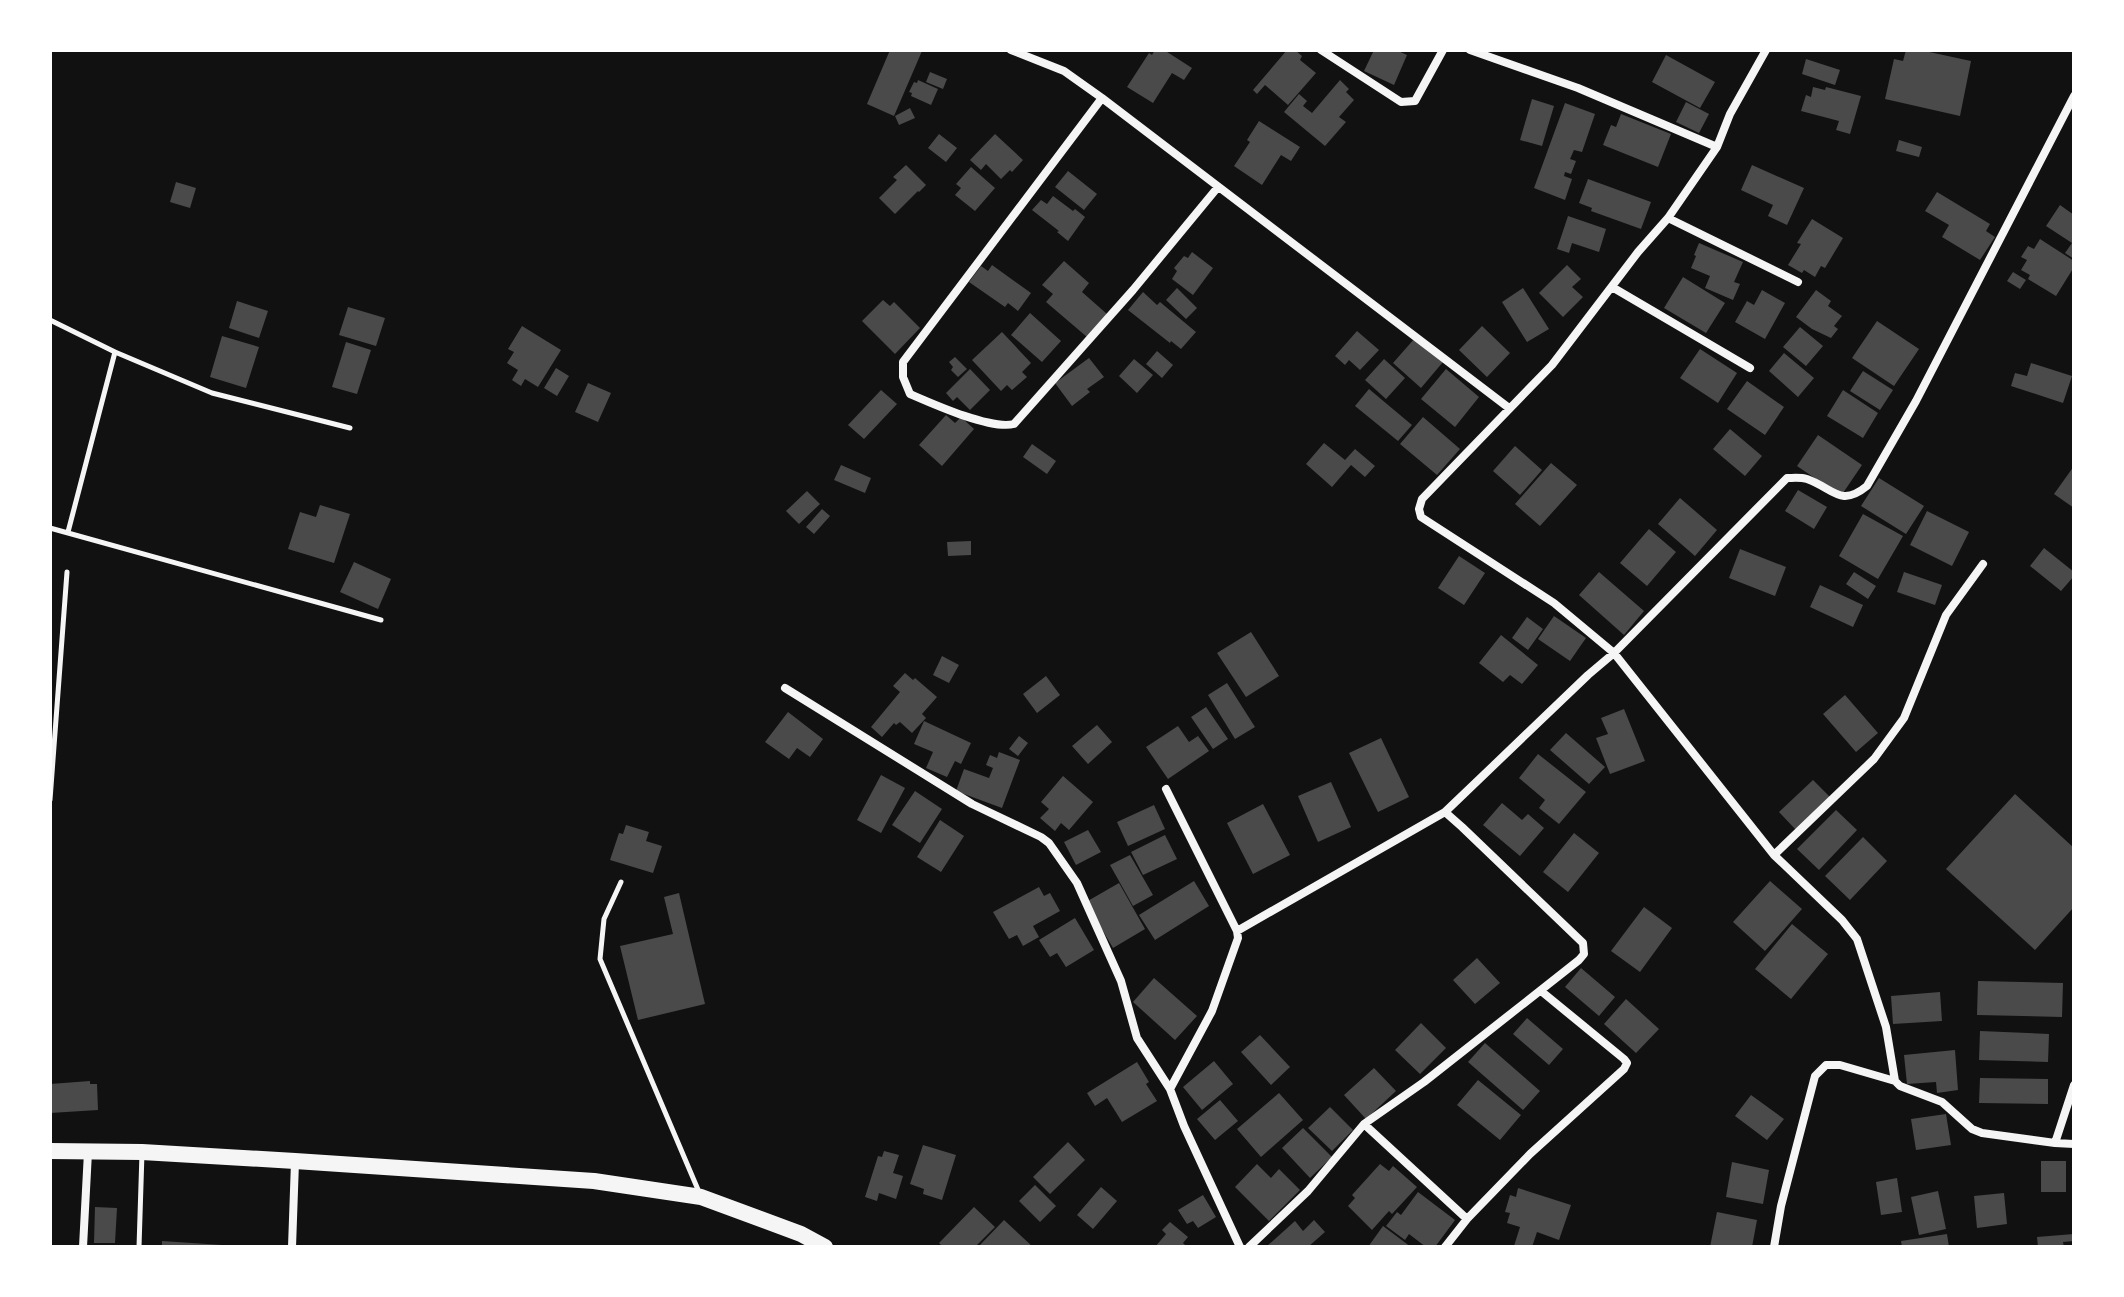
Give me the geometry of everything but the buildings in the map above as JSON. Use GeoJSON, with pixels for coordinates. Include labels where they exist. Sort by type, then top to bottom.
{"type":"FeatureCollection","features":[{"type":"Feature","properties":{"kind":"highway"},"geometry":{"type":"LineString","coordinates":[[50,1151],[142,1152],[594,1181],[701,1197],[801,1234],[825,1247]]}},
{"type":"Feature","properties":{"kind":"street"},"geometry":{"type":"LineString","coordinates":[[1011,50],[1064,71],[1102,98],[1509,408]]}},
{"type":"Feature","properties":{"kind":"street"},"geometry":{"type":"LineString","coordinates":[[1321,50],[1401,102],[1408,103],[1415,101],[1443,50]]}},
{"type":"Feature","properties":{"kind":"street"},"geometry":{"type":"LineString","coordinates":[[1470,50],[1578,88],[1717,147]]}},
{"type":"Feature","properties":{"kind":"street"},"geometry":{"type":"LineString","coordinates":[[1766,50],[1730,114],[1717,147],[1668,218],[1638,252],[1552,365],[1422,499],[1419,509],[1421,517],[1554,603],[1614,653],[1774,855],[1842,920],[1857,939],[1886,1027],[1895,1081]]}},
{"type":"Feature","properties":{"kind":"street"},"geometry":{"type":"LineString","coordinates":[[1237,931],[1445,812],[1614,653],[1787,478],[1804,478],[1841,497],[1856,495],[1867,486],[1936,363],[2074,96]]}},
{"type":"Feature","properties":{"kind":"street"},"geometry":{"type":"LineString","coordinates":[[1102,98],[903,362],[903,377],[910,394],[999,425],[1014,424],[1133,290],[1218,187]]}},
{"type":"Feature","properties":{"kind":"street"},"geometry":{"type":"LineString","coordinates":[[1668,218],[1798,282]]}},
{"type":"Feature","properties":{"kind":"street"},"geometry":{"type":"LineString","coordinates":[[1612,287],[1750,368]]}},
{"type":"Feature","properties":{"kind":"street"},"geometry":{"type":"LineString","coordinates":[[1774,855],[1887,744],[1904,718],[1946,615],[1983,564]]}},
{"type":"Feature","properties":{"kind":"street"},"geometry":{"type":"LineString","coordinates":[[785,688],[972,804],[1049,843],[1077,883],[1121,981],[1137,1038],[1170,1089],[1240,1247]]}},
{"type":"Feature","properties":{"kind":"street"},"geometry":{"type":"LineString","coordinates":[[1166,789],[1238,938],[1212,1011],[1170,1089]]}},
{"type":"Feature","properties":{"kind":"street"},"geometry":{"type":"LineString","coordinates":[[1249,1247],[1308,1191],[1364,1124],[1424,1082],[1584,954],[1583,943],[1445,812]]}},
{"type":"Feature","properties":{"kind":"street"},"geometry":{"type":"LineString","coordinates":[[1445,1247],[1467,1219],[1530,1154],[1627,1063],[1541,991]]}},
{"type":"Feature","properties":{"kind":"street"},"geometry":{"type":"LineString","coordinates":[[1774,1247],[1781,1206],[1815,1076],[1826,1065],[1840,1065],[1895,1081],[1905,1089],[1942,1102],[1972,1129],[1982,1133],[2074,1144]]}},
{"type":"Feature","properties":{"kind":"street"},"geometry":{"type":"LineString","coordinates":[[2055,1143],[2074,1085]]}},
{"type":"Feature","properties":{"kind":"street"},"geometry":{"type":"LineString","coordinates":[[1364,1124],[1467,1219]]}},
{"type":"Feature","properties":{"kind":"street"},"geometry":{"type":"LineString","coordinates":[[83,1247],[88,1152]]}},
{"type":"Feature","properties":{"kind":"street"},"geometry":{"type":"LineString","coordinates":[[292,1247],[295,1161]]}},
{"type":"Feature","properties":{"kind":"lane"},"geometry":{"type":"LineString","coordinates":[[50,320],[115,352],[212,393],[350,428]]}},
{"type":"Feature","properties":{"kind":"lane"},"geometry":{"type":"LineString","coordinates":[[68,532],[115,352]]}},
{"type":"Feature","properties":{"kind":"lane"},"geometry":{"type":"LineString","coordinates":[[50,528],[381,620]]}},
{"type":"Feature","properties":{"kind":"lane"},"geometry":{"type":"LineString","coordinates":[[50,800],[67,572]]}},
{"type":"Feature","properties":{"kind":"lane"},"geometry":{"type":"LineString","coordinates":[[621,882],[604,919],[600,959],[701,1197]]}},
{"type":"Feature","properties":{"kind":"lane"},"geometry":{"type":"LineString","coordinates":[[139,1247],[142,1152]]}}]}
